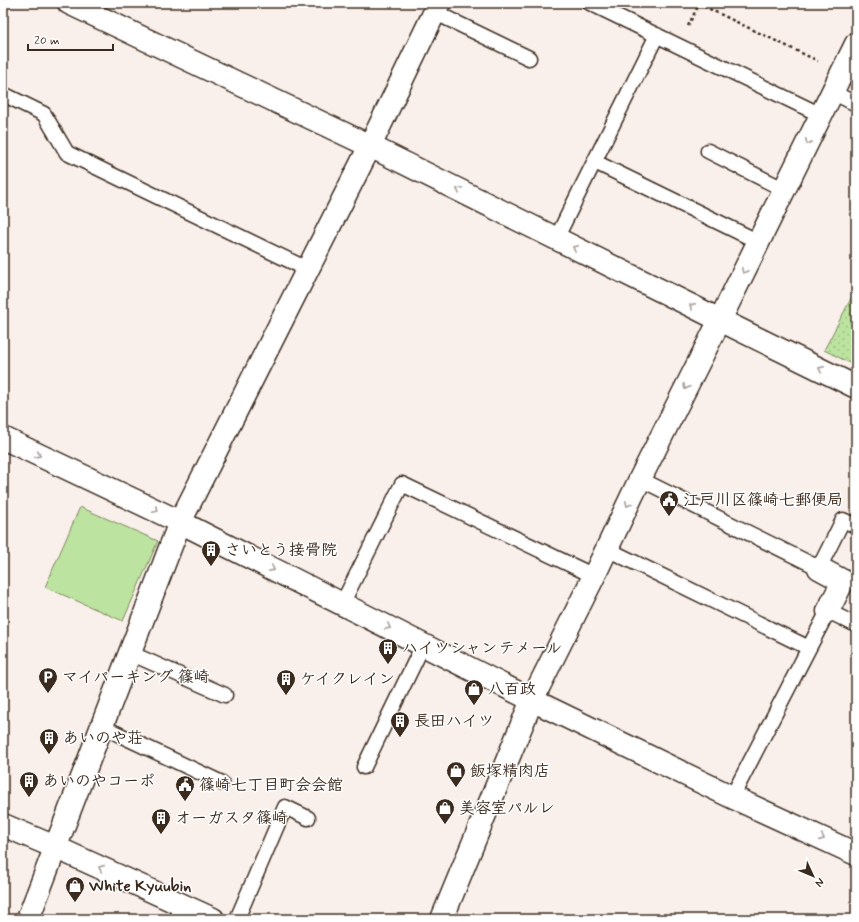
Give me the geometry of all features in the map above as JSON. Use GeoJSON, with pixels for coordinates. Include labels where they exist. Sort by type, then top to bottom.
{"type":"FeatureCollection","features":[{"type":"Feature","properties":{"kind":"street"},"geometry":{"type":"LineString","coordinates":[[68,3],[370,146],[856,386]]}},
{"type":"Feature","properties":{"kind":"street"},"geometry":{"type":"LineString","coordinates":[[28,919],[180,522],[370,146],[436,7]]}},
{"type":"Feature","properties":{"kind":"street"},"geometry":{"type":"LineString","coordinates":[[442,919],[532,700],[856,44]]}},
{"type":"Feature","properties":{"kind":"street"},"geometry":{"type":"LineString","coordinates":[[3,438],[180,522],[532,700],[732,797],[856,854]]}},
{"type":"Feature","properties":{"kind":"street"},"geometry":{"type":"LineString","coordinates":[[818,568],[843,581],[828,611]]}},
{"type":"Feature","properties":{"kind":"street"},"geometry":{"type":"LineString","coordinates":[[3,825],[55,847],[179,912],[214,919]]}},
{"type":"Feature","properties":{"kind":"lane"},"geometry":{"type":"LineString","coordinates":[[599,5],[678,46],[821,115]]}},
{"type":"Feature","properties":{"kind":"lane"},"geometry":{"type":"LineString","coordinates":[[436,7],[529,58]]}},
{"type":"Feature","properties":{"kind":"lane"},"geometry":{"type":"LineString","coordinates":[[556,238],[657,35]]}},
{"type":"Feature","properties":{"kind":"lane"},"geometry":{"type":"LineString","coordinates":[[832,92],[856,104]]}},
{"type":"Feature","properties":{"kind":"lane"},"geometry":{"type":"LineString","coordinates":[[3,94],[44,114],[67,153],[307,269]]}},
{"type":"Feature","properties":{"kind":"lane"},"geometry":{"type":"LineString","coordinates":[[708,151],[784,190]]}},
{"type":"Feature","properties":{"kind":"lane"},"geometry":{"type":"LineString","coordinates":[[595,162],[759,242]]}},
{"type":"Feature","properties":{"kind":"lane"},"geometry":{"type":"LineString","coordinates":[[640,479],[818,568],[844,520],[856,526]]}},
{"type":"Feature","properties":{"kind":"lane"},"geometry":{"type":"LineString","coordinates":[[342,604],[402,484],[594,576]]}},
{"type":"Feature","properties":{"kind":"lane"},"geometry":{"type":"LineString","coordinates":[[607,549],[809,648]]}},
{"type":"Feature","properties":{"kind":"lane"},"geometry":{"type":"LineString","coordinates":[[732,797],[828,611],[856,624]]}},
{"type":"Feature","properties":{"kind":"lane"},"geometry":{"type":"LineString","coordinates":[[364,767],[423,645]]}},
{"type":"Feature","properties":{"kind":"lane"},"geometry":{"type":"LineString","coordinates":[[130,653],[225,695]]}},
{"type":"Feature","properties":{"kind":"lane"},"geometry":{"type":"LineString","coordinates":[[101,726],[222,783]]}},
{"type":"Feature","properties":{"kind":"lane"},"geometry":{"type":"LineString","coordinates":[[237,919],[285,807],[308,818]]}},
{"type":"Feature","properties":{"kind":"path"},"geometry":{"type":"LineString","coordinates":[[678,46],[699,4],[842,73]]}},
{"type":"Feature","properties":{"kind":"green space"},"geometry":{"type":"Polygon","coordinates":[[[856,289],[856,366],[824,350],[856,289]]]}},
{"type":"Feature","properties":{"kind":"green space"},"geometry":{"type":"Polygon","coordinates":[[[80,507],[158,541],[123,621],[45,587],[80,507]]]}},
{"type":"Feature","properties":{"kind":"place","name":"江戸川区篠崎七郵便局"},"geometry":{"type":"Point","coordinates":[669,517]}},
{"type":"Feature","properties":{"kind":"place","name":"さいとう接骨院"},"geometry":{"type":"Point","coordinates":[211,567]}},
{"type":"Feature","properties":{"kind":"place","name":"ハイツシャンテメール"},"geometry":{"type":"Point","coordinates":[388,665]}},
{"type":"Feature","properties":{"kind":"place","name":"マイパーキング 篠崎"},"geometry":{"type":"Point","coordinates":[48,694]}},
{"type":"Feature","properties":{"kind":"place","name":"ケイクレイン"},"geometry":{"type":"Point","coordinates":[286,696]}},
{"type":"Feature","properties":{"kind":"place","name":"八百政"},"geometry":{"type":"Point","coordinates":[474,706]}},
{"type":"Feature","properties":{"kind":"place","name":"長田ハイツ"},"geometry":{"type":"Point","coordinates":[400,738]}},
{"type":"Feature","properties":{"kind":"place","name":"あいのや荘"},"geometry":{"type":"Point","coordinates":[49,755]}},
{"type":"Feature","properties":{"kind":"place","name":"飯塚精肉店"},"geometry":{"type":"Point","coordinates":[456,788]}},
{"type":"Feature","properties":{"kind":"place","name":"あいのやコーポ"},"geometry":{"type":"Point","coordinates":[29,798]}},
{"type":"Feature","properties":{"kind":"place","name":"篠崎七丁目町会会館"},"geometry":{"type":"Point","coordinates":[185,802]}},
{"type":"Feature","properties":{"kind":"place","name":"美容室パルレ"},"geometry":{"type":"Point","coordinates":[445,825]}},
{"type":"Feature","properties":{"kind":"place","name":"オーガスタ篠崎"},"geometry":{"type":"Point","coordinates":[161,835]}},
{"type":"Feature","properties":{"kind":"place","name":"White Kyuubin"},"geometry":{"type":"Point","coordinates":[75,903]}}]}
